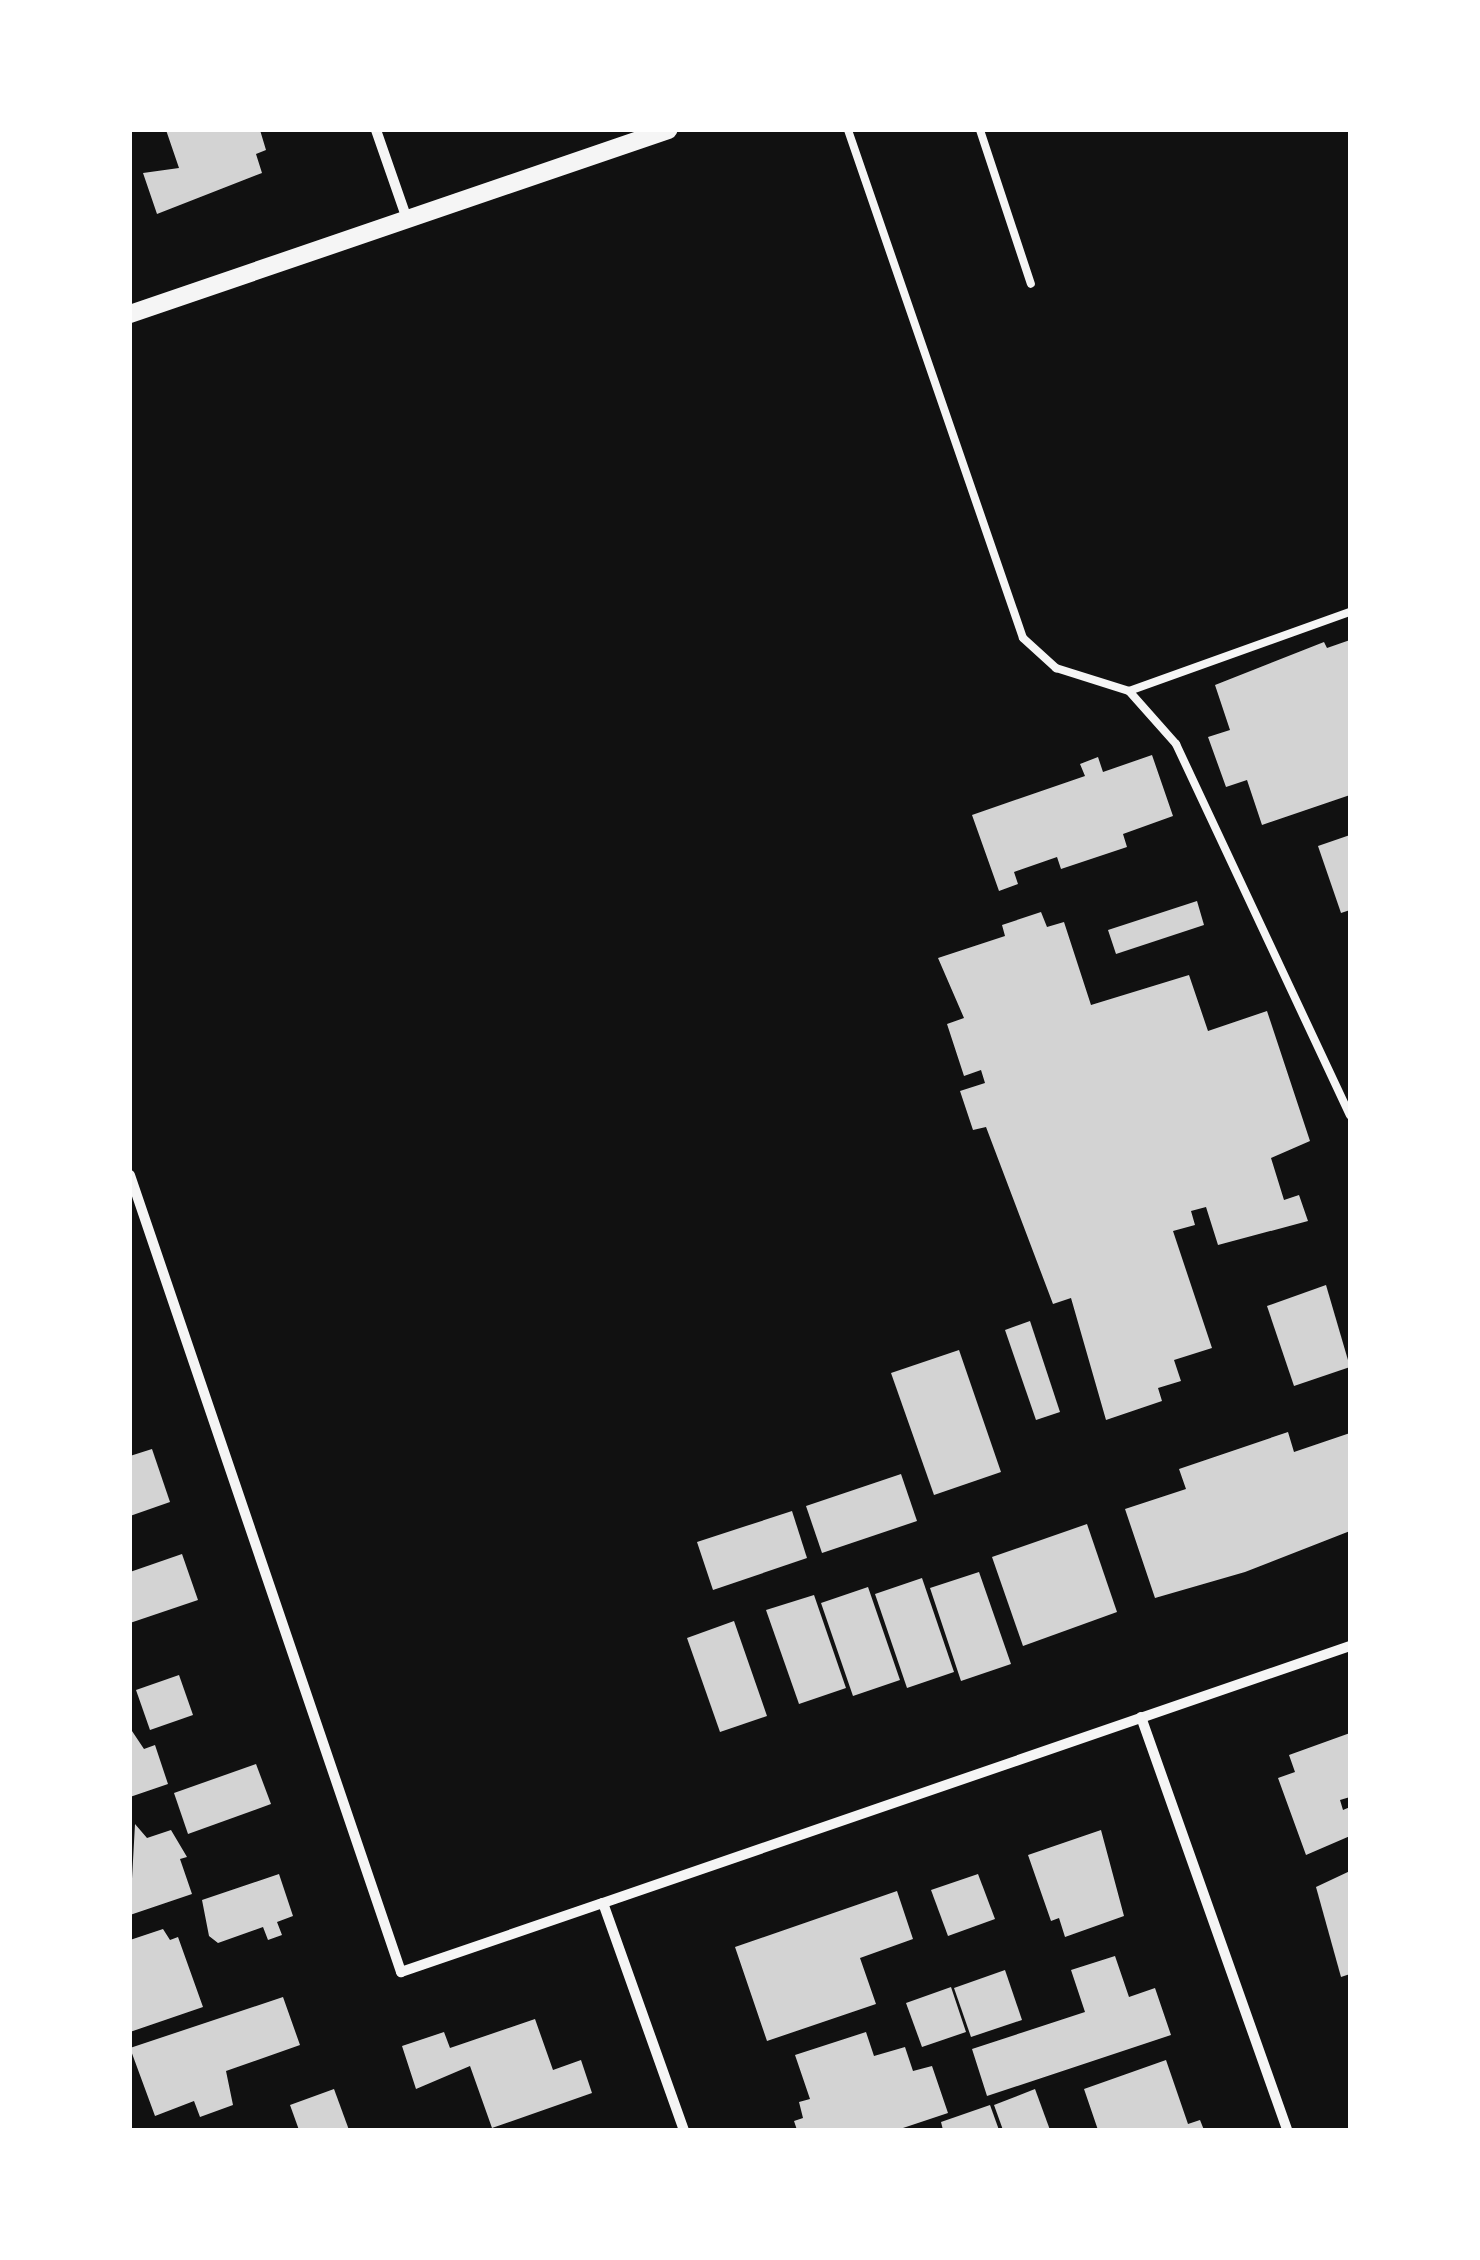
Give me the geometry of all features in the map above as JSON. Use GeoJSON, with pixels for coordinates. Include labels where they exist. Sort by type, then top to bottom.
{"type":"FeatureCollection","features":[{"type":"Feature","properties":{"kind":"street"},"geometry":{"type":"LineString","coordinates":[[376,130],[408,222]]}},
{"type":"Feature","properties":{"kind":"street"},"geometry":{"type":"LineString","coordinates":[[130,314],[668,130]]}},
{"type":"Feature","properties":{"kind":"street"},"geometry":{"type":"LineString","coordinates":[[130,1176],[401,1972],[1350,1646]]}},
{"type":"Feature","properties":{"kind":"street"},"geometry":{"type":"LineString","coordinates":[[1141,1717],[1287,2130]]}},
{"type":"Feature","properties":{"kind":"street"},"geometry":{"type":"LineString","coordinates":[[603,1903],[684,2130]]}},
{"type":"Feature","properties":{"kind":"lane"},"geometry":{"type":"LineString","coordinates":[[848,130],[1023,638],[1056,668],[1129,690],[1176,744],[1350,1115]]}},
{"type":"Feature","properties":{"kind":"lane"},"geometry":{"type":"LineString","coordinates":[[980,130],[1030,284]]}},
{"type":"Feature","properties":{"kind":"lane"},"geometry":{"type":"LineString","coordinates":[[1129,690],[1350,612]]}},
{"type":"Feature","properties":{"kind":"building"},"geometry":{"type":"Polygon","coordinates":[[[166,130],[260,130],[266,150],[256,154],[262,173],[157,214],[143,173],[179,168],[166,130]]]}},
{"type":"Feature","properties":{"kind":"building"},"geometry":{"type":"Polygon","coordinates":[[[1350,640],[1350,795],[1262,825],[1247,780],[1226,787],[1208,737],[1230,730],[1215,685],[1324,642],[1327,648],[1350,640]]]}},
{"type":"Feature","properties":{"kind":"building"},"geometry":{"type":"Polygon","coordinates":[[[1152,755],[1173,816],[1123,834],[1127,847],[1061,869],[1057,857],[1014,872],[1018,884],[999,891],[972,815],[1085,776],[1080,764],[1098,757],[1103,772],[1152,755]]]}},
{"type":"Feature","properties":{"kind":"building"},"geometry":{"type":"Polygon","coordinates":[[[1350,835],[1350,910],[1341,913],[1318,846],[1350,835]]]}},
{"type":"Feature","properties":{"kind":"building"},"geometry":{"type":"Polygon","coordinates":[[[1197,901],[1204,925],[1116,954],[1108,930],[1197,901]]]}},
{"type":"Feature","properties":{"kind":"building"},"geometry":{"type":"Polygon","coordinates":[[[1041,912],[1047,927],[1064,922],[1091,1005],[1189,975],[1208,1031],[1267,1011],[1310,1141],[1271,1158],[1284,1200],[1299,1195],[1308,1221],[1218,1245],[1206,1207],[1191,1211],[1195,1225],[1173,1231],[1212,1348],[1174,1360],[1181,1381],[1158,1388],[1162,1401],[1106,1420],[1071,1298],[1053,1304],[986,1127],[973,1130],[960,1091],[985,1083],[981,1070],[964,1076],[947,1024],[964,1018],[938,958],[1005,936],[1002,925],[1041,912]]]}},
{"type":"Feature","properties":{"kind":"building"},"geometry":{"type":"Polygon","coordinates":[[[1326,1285],[1350,1367],[1294,1386],[1267,1306],[1326,1285]]]}},
{"type":"Feature","properties":{"kind":"building"},"geometry":{"type":"Polygon","coordinates":[[[1030,1321],[1060,1412],[1036,1420],[1005,1330],[1030,1321]]]}},
{"type":"Feature","properties":{"kind":"building"},"geometry":{"type":"Polygon","coordinates":[[[959,1350],[1001,1472],[934,1495],[891,1373],[959,1350]]]}},
{"type":"Feature","properties":{"kind":"building"},"geometry":{"type":"Polygon","coordinates":[[[1288,1432],[1294,1452],[1350,1433],[1350,1531],[1245,1572],[1155,1598],[1125,1509],[1186,1489],[1179,1469],[1288,1432]]]}},
{"type":"Feature","properties":{"kind":"building"},"geometry":{"type":"Polygon","coordinates":[[[152,1449],[170,1502],[130,1516],[130,1456],[152,1449]]]}},
{"type":"Feature","properties":{"kind":"building"},"geometry":{"type":"Polygon","coordinates":[[[901,1474],[917,1521],[822,1553],[806,1506],[901,1474]]]}},
{"type":"Feature","properties":{"kind":"building"},"geometry":{"type":"Polygon","coordinates":[[[792,1511],[807,1558],[713,1590],[697,1542],[792,1511]]]}},
{"type":"Feature","properties":{"kind":"building"},"geometry":{"type":"Polygon","coordinates":[[[1087,1524],[1117,1612],[1023,1646],[992,1557],[1087,1524]]]}},
{"type":"Feature","properties":{"kind":"building"},"geometry":{"type":"Polygon","coordinates":[[[182,1554],[198,1600],[130,1623],[130,1572],[182,1554]]]}},
{"type":"Feature","properties":{"kind":"building"},"geometry":{"type":"Polygon","coordinates":[[[979,1572],[1011,1664],[961,1681],[930,1588],[979,1572]]]}},
{"type":"Feature","properties":{"kind":"building"},"geometry":{"type":"Polygon","coordinates":[[[922,1578],[954,1672],[907,1688],[875,1594],[922,1578]]]}},
{"type":"Feature","properties":{"kind":"building"},"geometry":{"type":"Polygon","coordinates":[[[868,1587],[900,1680],[853,1696],[821,1603],[868,1587]]]}},
{"type":"Feature","properties":{"kind":"building"},"geometry":{"type":"Polygon","coordinates":[[[814,1595],[846,1688],[799,1704],[766,1610],[814,1595]]]}},
{"type":"Feature","properties":{"kind":"building"},"geometry":{"type":"Polygon","coordinates":[[[734,1621],[767,1716],[720,1732],[687,1638],[734,1621]]]}},
{"type":"Feature","properties":{"kind":"building"},"geometry":{"type":"Polygon","coordinates":[[[179,1675],[193,1715],[150,1730],[136,1690],[179,1675]]]}},
{"type":"Feature","properties":{"kind":"building"},"geometry":{"type":"Polygon","coordinates":[[[130,1728],[144,1749],[155,1745],[168,1784],[130,1797],[130,1728]]]}},
{"type":"Feature","properties":{"kind":"building"},"geometry":{"type":"Polygon","coordinates":[[[1350,1733],[1350,1797],[1340,1800],[1343,1810],[1350,1807],[1350,1836],[1306,1855],[1278,1778],[1295,1772],[1289,1755],[1350,1733]]]}},
{"type":"Feature","properties":{"kind":"building"},"geometry":{"type":"Polygon","coordinates":[[[256,1764],[271,1804],[188,1834],[174,1793],[256,1764]]]}},
{"type":"Feature","properties":{"kind":"building"},"geometry":{"type":"Polygon","coordinates":[[[135,1824],[147,1838],[171,1830],[187,1857],[180,1859],[192,1894],[130,1915],[135,1824]]]}},
{"type":"Feature","properties":{"kind":"building"},"geometry":{"type":"Polygon","coordinates":[[[1101,1830],[1124,1916],[1065,1937],[1059,1918],[1051,1921],[1028,1855],[1101,1830]]]}},
{"type":"Feature","properties":{"kind":"building"},"geometry":{"type":"Polygon","coordinates":[[[1350,1871],[1350,1974],[1341,1977],[1316,1887],[1350,1871]]]}},
{"type":"Feature","properties":{"kind":"building"},"geometry":{"type":"Polygon","coordinates":[[[279,1874],[293,1916],[277,1922],[282,1935],[268,1940],[263,1927],[218,1943],[209,1936],[202,1900],[279,1874]]]}},
{"type":"Feature","properties":{"kind":"building"},"geometry":{"type":"Polygon","coordinates":[[[978,1874],[995,1919],[948,1936],[931,1890],[978,1874]]]}},
{"type":"Feature","properties":{"kind":"building"},"geometry":{"type":"Polygon","coordinates":[[[897,1891],[913,1939],[860,1958],[876,2004],[767,2041],[735,1947],[897,1891]]]}},
{"type":"Feature","properties":{"kind":"building"},"geometry":{"type":"Polygon","coordinates":[[[163,1929],[170,1940],[178,1937],[203,2007],[130,2032],[130,1940],[163,1929]]]}},
{"type":"Feature","properties":{"kind":"building"},"geometry":{"type":"Polygon","coordinates":[[[1115,1956],[1129,1997],[1155,1988],[1171,2035],[987,2096],[972,2049],[1085,2012],[1071,1970],[1115,1956]]]}},
{"type":"Feature","properties":{"kind":"building"},"geometry":{"type":"Polygon","coordinates":[[[1005,1970],[1022,2020],[971,2037],[954,1988],[1005,1970]]]}},
{"type":"Feature","properties":{"kind":"building"},"geometry":{"type":"Polygon","coordinates":[[[951,1987],[966,2032],[922,2047],[906,2003],[951,1987]]]}},
{"type":"Feature","properties":{"kind":"building"},"geometry":{"type":"Polygon","coordinates":[[[283,1997],[300,2045],[226,2071],[233,2105],[200,2117],[194,2101],[155,2116],[130,2048],[283,1997]]]}},
{"type":"Feature","properties":{"kind":"building"},"geometry":{"type":"Polygon","coordinates":[[[535,2019],[553,2070],[581,2060],[592,2093],[492,2128],[470,2066],[416,2089],[402,2046],[444,2032],[450,2048],[535,2019]]]}},
{"type":"Feature","properties":{"kind":"building"},"geometry":{"type":"Polygon","coordinates":[[[866,2032],[874,2056],[905,2047],[913,2071],[932,2066],[948,2113],[897,2130],[797,2130],[794,2121],[803,2118],[799,2102],[810,2099],[795,2055],[866,2032]]]}},
{"type":"Feature","properties":{"kind":"building"},"geometry":{"type":"Polygon","coordinates":[[[1166,2060],[1188,2124],[1200,2120],[1204,2130],[1098,2130],[1084,2089],[1166,2060]]]}},
{"type":"Feature","properties":{"kind":"building"},"geometry":{"type":"Polygon","coordinates":[[[334,2089],[349,2130],[299,2130],[290,2105],[334,2089]]]}},
{"type":"Feature","properties":{"kind":"building"},"geometry":{"type":"Polygon","coordinates":[[[1035,2089],[1050,2130],[1003,2130],[994,2105],[1035,2089]]]}},
{"type":"Feature","properties":{"kind":"building"},"geometry":{"type":"Polygon","coordinates":[[[990,2105],[999,2130],[943,2130],[941,2122],[990,2105]]]}}]}
